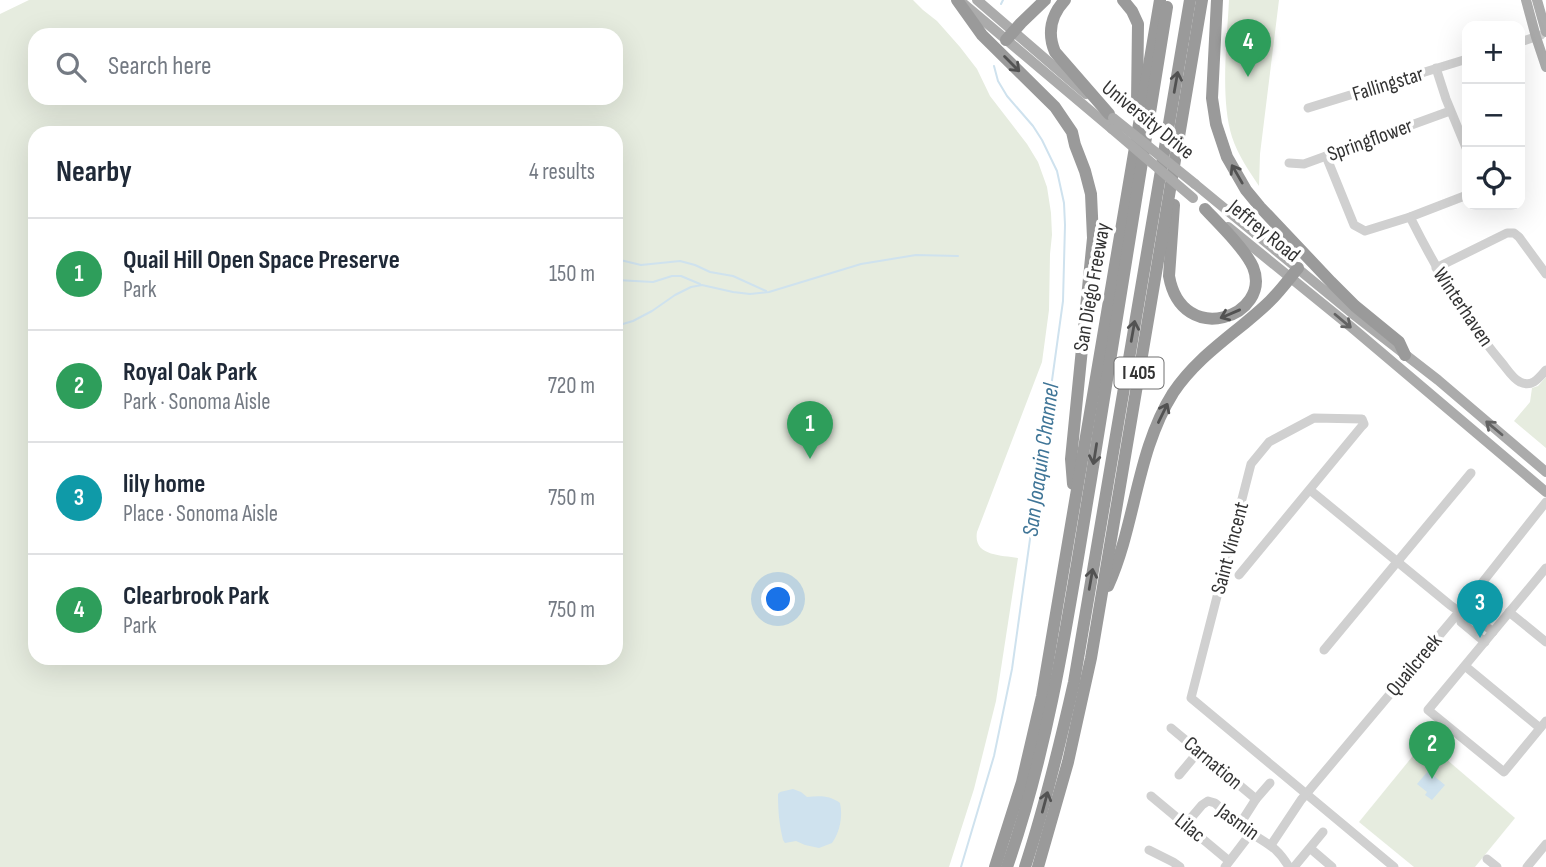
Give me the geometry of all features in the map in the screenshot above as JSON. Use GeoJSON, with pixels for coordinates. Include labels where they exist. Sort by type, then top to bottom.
{"type":"FeatureCollection","features":[{"type":"Feature","properties":{"kind":"highway"},"geometry":{"type":"LineString","coordinates":[[958,0],[982,35],[1041,93],[1064,120],[1072,132],[1074,145],[1089,182],[1093,204],[1093,247],[1071,459],[1075,506]]}},
{"type":"Feature","properties":{"kind":"highway"},"geometry":{"type":"LineString","coordinates":[[1010,35],[1045,0]]}},
{"type":"Feature","properties":{"kind":"highway"},"geometry":{"type":"LineString","coordinates":[[1065,0],[1056,12],[1052,24],[1055,52],[1111,120]]}},
{"type":"Feature","properties":{"kind":"highway"},"geometry":{"type":"LineString","coordinates":[[1123,0],[1138,24],[1138,129]]}},
{"type":"Feature","properties":{"kind":"highway","name":"San Diego Freeway"},"geometry":{"type":"LineString","coordinates":[[995,867],[1013,815],[1036,723],[1055,625],[1160,0]]}},
{"type":"Feature","properties":{"kind":"highway","name":"San Diego Freeway"},"geometry":{"type":"LineString","coordinates":[[1007,867],[1028,801],[1054,692],[1118,318],[1168,0]]}},
{"type":"Feature","properties":{"kind":"highway"},"geometry":{"type":"LineString","coordinates":[[1025,867],[1058,755],[1074,682],[1189,0]]}},
{"type":"Feature","properties":{"kind":"highway","name":"I 405"},"geometry":{"type":"LineString","coordinates":[[1038,867],[1081,711],[1202,0]]}},
{"type":"Feature","properties":{"kind":"highway"},"geometry":{"type":"LineString","coordinates":[[1217,0],[1212,98],[1220,140],[1231,164],[1246,190],[1260,207],[1347,298],[1399,342],[1405,355]]}},
{"type":"Feature","properties":{"kind":"highway"},"geometry":{"type":"LineString","coordinates":[[1177,145],[1170,286],[1179,303],[1187,311],[1207,319],[1236,313],[1244,307],[1253,293],[1256,278],[1249,259],[1205,209]]}},
{"type":"Feature","properties":{"kind":"highway"},"geometry":{"type":"LineString","coordinates":[[1101,601],[1115,570],[1149,446],[1175,391],[1209,351],[1270,301],[1294,273]]}},
{"type":"Feature","properties":{"kind":"main road","name":"Jeffrey Road"},"geometry":{"type":"LineString","coordinates":[[958,0],[1010,35],[1111,120],[1205,209],[1438,380],[1546,472]]}},
{"type":"Feature","properties":{"kind":"main road"},"geometry":{"type":"LineString","coordinates":[[977,0],[1010,35]]}},
{"type":"Feature","properties":{"kind":"main road"},"geometry":{"type":"LineString","coordinates":[[1526,0],[1543,34]]}},
{"type":"Feature","properties":{"kind":"main road"},"geometry":{"type":"LineString","coordinates":[[1537,0],[1546,67]]}},
{"type":"Feature","properties":{"kind":"main road","name":"University Drive"},"geometry":{"type":"LineString","coordinates":[[1111,120],[1195,184],[1294,273]]}},
{"type":"Feature","properties":{"kind":"main road","name":"Jeffrey Road"},"geometry":{"type":"LineString","coordinates":[[1294,273],[1546,492]]}},
{"type":"Feature","properties":{"kind":"street"},"geometry":{"type":"LineString","coordinates":[[1525,40],[1543,34]]}},
{"type":"Feature","properties":{"kind":"street","name":"Fallingstar"},"geometry":{"type":"LineString","coordinates":[[1308,108],[1462,60]]}},
{"type":"Feature","properties":{"kind":"street"},"geometry":{"type":"LineString","coordinates":[[1436,68],[1466,147]]}},
{"type":"Feature","properties":{"kind":"street","name":"Springflower"},"geometry":{"type":"LineString","coordinates":[[1289,163],[1304,164],[1450,111]]}},
{"type":"Feature","properties":{"kind":"street"},"geometry":{"type":"LineString","coordinates":[[1326,156],[1354,225],[1365,231],[1462,197]]}},
{"type":"Feature","properties":{"kind":"street","name":"Winterhaven"},"geometry":{"type":"LineString","coordinates":[[1410,217],[1436,268],[1462,309],[1518,382],[1529,385],[1537,381],[1546,370]]}},
{"type":"Feature","properties":{"kind":"street"},"geometry":{"type":"LineString","coordinates":[[1436,268],[1507,233],[1514,233],[1546,274]]}},
{"type":"Feature","properties":{"kind":"street","name":"Saint Vincent"},"geometry":{"type":"LineString","coordinates":[[1239,575],[1364,424],[1362,419],[1314,418],[1269,442],[1251,464],[1191,698],[1306,794]]}},
{"type":"Feature","properties":{"kind":"street"},"geometry":{"type":"LineString","coordinates":[[1324,650],[1471,473]]}},
{"type":"Feature","properties":{"kind":"street"},"geometry":{"type":"LineString","coordinates":[[1310,489],[1459,612],[1482,622],[1493,632]]}},
{"type":"Feature","properties":{"kind":"street","name":"Quailcreek"},"geometry":{"type":"LineString","coordinates":[[1271,845],[1306,794],[1459,612],[1546,502]]}},
{"type":"Feature","properties":{"kind":"street"},"geometry":{"type":"LineString","coordinates":[[1465,666],[1543,724],[1504,772],[1428,710],[1546,569]]}},
{"type":"Feature","properties":{"kind":"street"},"geometry":{"type":"LineString","coordinates":[[1459,612],[1461,622],[1485,642]]}},
{"type":"Feature","properties":{"kind":"street"},"geometry":{"type":"LineString","coordinates":[[1510,612],[1546,642]]}},
{"type":"Feature","properties":{"kind":"street","name":"Carnation"},"geometry":{"type":"LineString","coordinates":[[1171,728],[1256,799]]}},
{"type":"Feature","properties":{"kind":"street"},"geometry":{"type":"LineString","coordinates":[[1179,775],[1199,751]]}},
{"type":"Feature","properties":{"kind":"street"},"geometry":{"type":"LineString","coordinates":[[1240,824],[1270,783]]}},
{"type":"Feature","properties":{"kind":"street"},"geometry":{"type":"LineString","coordinates":[[1306,794],[1394,867]]}},
{"type":"Feature","properties":{"kind":"street","name":"Lilac"},"geometry":{"type":"LineString","coordinates":[[1151,796],[1227,864]]}},
{"type":"Feature","properties":{"kind":"street","name":"Jasmin"},"geometry":{"type":"LineString","coordinates":[[1185,825],[1202,805],[1215,803],[1278,851],[1289,867]]}},
{"type":"Feature","properties":{"kind":"street"},"geometry":{"type":"LineString","coordinates":[[1294,867],[1324,832]]}},
{"type":"Feature","properties":{"kind":"street"},"geometry":{"type":"LineString","coordinates":[[1227,864],[1251,833]]}},
{"type":"Feature","properties":{"kind":"street"},"geometry":{"type":"LineString","coordinates":[[1527,867],[1546,844]]}},
{"type":"Feature","properties":{"kind":"street"},"geometry":{"type":"LineString","coordinates":[[1311,849],[1332,867]]}},
{"type":"Feature","properties":{"kind":"street"},"geometry":{"type":"LineString","coordinates":[[1149,850],[1180,867]]}},
{"type":"Feature","properties":{"kind":"street"},"geometry":{"type":"LineString","coordinates":[[1487,859],[1497,867]]}},
{"type":"Feature","properties":{"kind":"shaded area"},"geometry":{"type":"Polygon","coordinates":[[[29,0],[913,0],[937,21],[960,47],[977,69],[990,96],[1038,162],[1047,187],[1052,235],[1049,310],[1042,362],[977,532],[979,546],[983,550],[1018,558],[996,701],[974,789],[949,867],[0,867],[0,14],[29,0]]]}},
{"type":"Feature","properties":{"kind":"shaded area"},"geometry":{"type":"Polygon","coordinates":[[[1229,0],[1279,0],[1260,154],[1259,186],[1237,150],[1228,122],[1225,70],[1229,0]]]}},
{"type":"Feature","properties":{"kind":"shaded area"},"geometry":{"type":"Polygon","coordinates":[[[1546,377],[1546,448],[1514,421],[1530,402],[1532,388],[1538,386],[1546,377]]]}},
{"type":"Feature","properties":{"kind":"shaded area"},"geometry":{"type":"Polygon","coordinates":[[[1425,741],[1515,818],[1475,867],[1414,867],[1359,822],[1425,741]]]}},
{"type":"Feature","properties":{"kind":"water"},"geometry":{"type":"Polygon","coordinates":[[[1428,771],[1445,785],[1432,800],[1417,784],[1428,771]]]}},
{"type":"Feature","properties":{"kind":"water"},"geometry":{"type":"Polygon","coordinates":[[[793,789],[807,797],[828,797],[840,803],[840,824],[832,843],[819,848],[796,841],[785,843],[778,794],[793,789]]]}},
{"type":"Feature","properties":{"kind":"waterway","name":"San Joaquin Channel"},"geometry":{"type":"LineString","coordinates":[[1001,4],[1003,0]]}},
{"type":"Feature","properties":{"kind":"waterway","name":"San Joaquin Channel"},"geometry":{"type":"LineString","coordinates":[[961,867],[994,756],[1012,669],[1063,301],[1064,203],[1057,171],[1033,126],[1007,96],[998,81],[994,66]]}},
{"type":"Feature","properties":{"kind":"waterway"},"geometry":{"type":"LineString","coordinates":[[623,324],[652,311],[691,287],[702,285],[750,294],[769,292],[861,264],[916,255],[958,256]]}},
{"type":"Feature","properties":{"kind":"waterway"},"geometry":{"type":"LineString","coordinates":[[623,261],[641,265],[680,261],[710,272],[733,276],[766,291]]}},
{"type":"Feature","properties":{"kind":"waterway"},"geometry":{"type":"LineString","coordinates":[[623,280],[653,282],[681,276],[700,284]]}},
{"type":"Feature","properties":{"kind":"place","name":"Clearbrook Park"},"geometry":{"type":"Point","coordinates":[1248,77]}},
{"type":"Feature","properties":{"kind":"place","name":"Quail Hill Open Space Preserve"},"geometry":{"type":"Point","coordinates":[810,459]}},
{"type":"Feature","properties":{"kind":"place","name":"lily home"},"geometry":{"type":"Point","coordinates":[1480,638]}},
{"type":"Feature","properties":{"kind":"place","name":"Royal Oak Park"},"geometry":{"type":"Point","coordinates":[1432,779]}}]}
